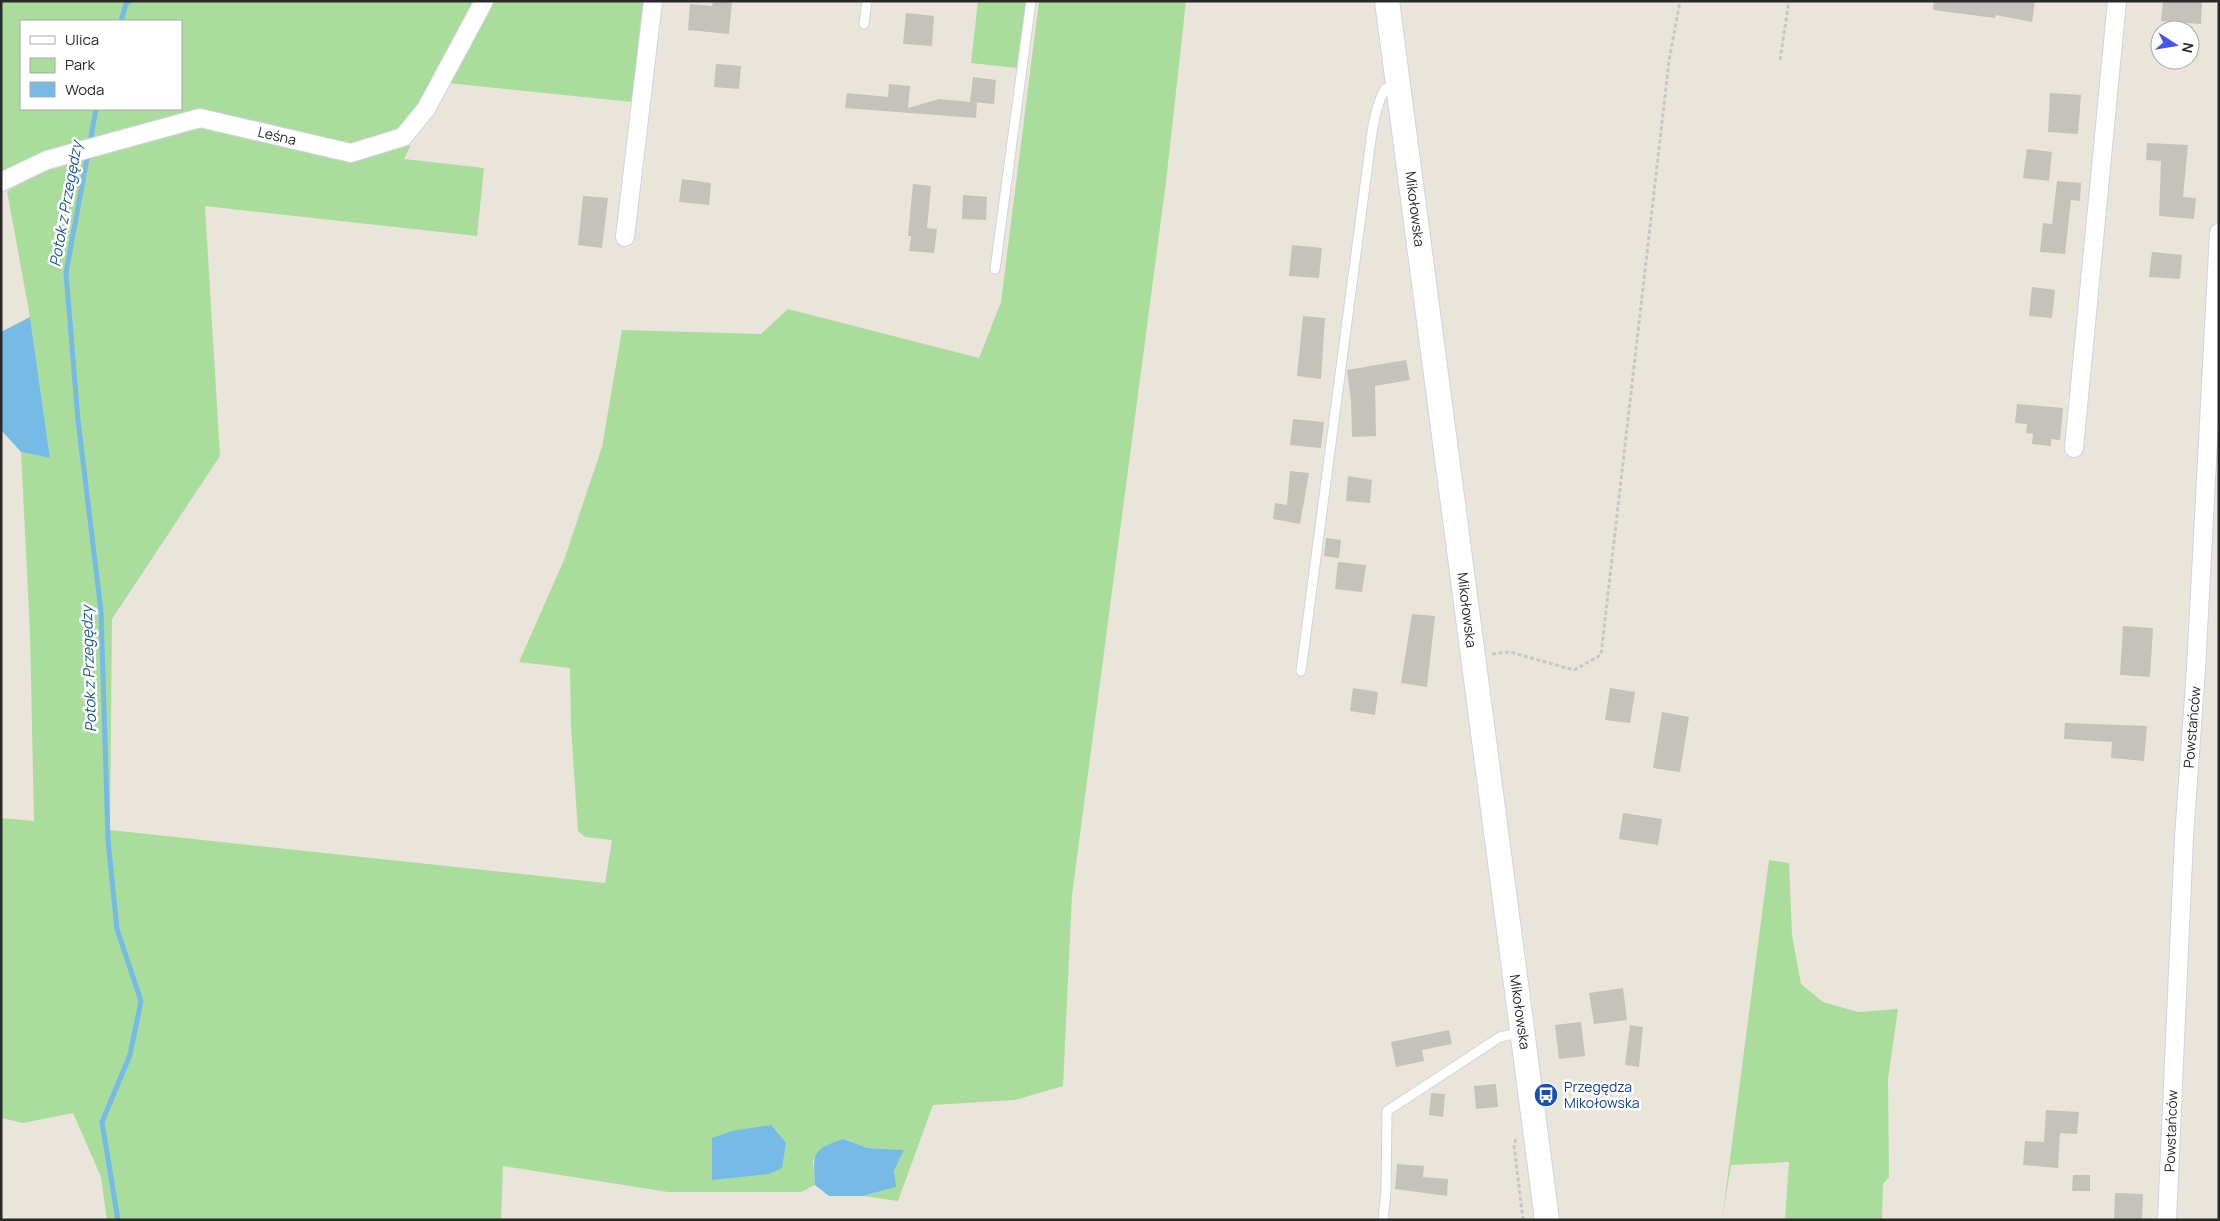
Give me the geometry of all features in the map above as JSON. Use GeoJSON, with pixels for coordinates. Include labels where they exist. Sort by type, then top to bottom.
{"type":"FeatureCollection","features":[{"type":"Feature","properties":{"kind":"main road","name":"Mikołowska"},"geometry":{"type":"LineString","coordinates":[[1387,1],[1547,1220]]}},
{"type":"Feature","properties":{"kind":"street","name":"Leśna"},"geometry":{"type":"LineString","coordinates":[[1,182],[47,160],[200,118],[351,153],[403,137],[426,108],[484,1]]}},
{"type":"Feature","properties":{"kind":"street"},"geometry":{"type":"LineString","coordinates":[[625,237],[653,1]]}},
{"type":"Feature","properties":{"kind":"street"},"geometry":{"type":"LineString","coordinates":[[2074,448],[2117,1]]}},
{"type":"Feature","properties":{"kind":"street","name":"Powstańców"},"geometry":{"type":"LineString","coordinates":[[2167,1220],[2184,837],[2196,669],[2219,234]]}},
{"type":"Feature","properties":{"kind":"lane"},"geometry":{"type":"LineString","coordinates":[[864,24],[867,1]]}},
{"type":"Feature","properties":{"kind":"lane"},"geometry":{"type":"LineString","coordinates":[[995,269],[1031,1]]}},
{"type":"Feature","properties":{"kind":"lane"},"geometry":{"type":"LineString","coordinates":[[1301,671],[1372,132],[1382,94],[1385,89],[1399,86]]}},
{"type":"Feature","properties":{"kind":"lane"},"geometry":{"type":"LineString","coordinates":[[1383,1220],[1386,1190],[1387,1111],[1500,1037],[1523,1032]]}},
{"type":"Feature","properties":{"kind":"path"},"geometry":{"type":"LineString","coordinates":[[1474,662],[1498,652],[1510,652],[1574,670],[1601,655],[1669,61],[1680,1]]}},
{"type":"Feature","properties":{"kind":"path"},"geometry":{"type":"LineString","coordinates":[[1780,60],[1789,1]]}},
{"type":"Feature","properties":{"kind":"green space"},"geometry":{"type":"Polygon","coordinates":[[[1,1],[475,1],[421,105],[400,130],[370,140],[344,145],[219,113],[189,112],[1,175],[1,1]]]}},
{"type":"Feature","properties":{"kind":"green space"},"geometry":{"type":"Polygon","coordinates":[[[494,1],[644,1],[632,102],[448,83],[494,1]]]}},
{"type":"Feature","properties":{"kind":"green space"},"geometry":{"type":"Polygon","coordinates":[[[978,1],[1026,1],[1017,68],[971,63],[978,1]]]}},
{"type":"Feature","properties":{"kind":"green space"},"geometry":{"type":"Polygon","coordinates":[[[1039,1],[1186,1],[1166,182],[1072,895],[1063,1086],[1015,1100],[933,1105],[898,1201],[863,1196],[895,1187],[894,1171],[904,1150],[868,1148],[843,1139],[813,1160],[815,1185],[801,1192],[668,1192],[503,1166],[501,1220],[107,1220],[101,1177],[73,1113],[23,1123],[1,1118],[1,818],[34,821],[30,633],[21,452],[50,458],[30,317],[7,191],[44,171],[200,128],[349,162],[411,145],[404,159],[484,168],[477,236],[205,206],[220,456],[112,619],[110,830],[605,883],[612,840],[585,837],[578,831],[571,727],[570,668],[519,662],[564,560],[602,447],[622,330],[761,334],[788,309],[979,358],[1001,302],[1039,1]]]}},
{"type":"Feature","properties":{"kind":"green space"},"geometry":{"type":"Polygon","coordinates":[[[1769,860],[1789,863],[1792,935],[1801,984],[1823,1002],[1858,1012],[1898,1009],[1888,1079],[1889,1177],[1883,1184],[1882,1220],[1785,1220],[1789,1162],[1731,1165],[1722,1220],[1769,860]]]}},
{"type":"Feature","properties":{"kind":"water"},"geometry":{"type":"Polygon","coordinates":[[[30,317],[50,458],[21,452],[1,430],[1,332],[30,317]]]}},
{"type":"Feature","properties":{"kind":"water"},"geometry":{"type":"Polygon","coordinates":[[[771,1125],[786,1143],[782,1168],[769,1174],[712,1180],[712,1138],[732,1131],[771,1125]]]}},
{"type":"Feature","properties":{"kind":"water"},"geometry":{"type":"Polygon","coordinates":[[[843,1139],[868,1148],[904,1150],[894,1171],[896,1187],[863,1196],[829,1196],[815,1185],[814,1165],[817,1154],[825,1146],[843,1139]]]}},
{"type":"Feature","properties":{"kind":"building"},"geometry":{"type":"Polygon","coordinates":[[[713,1],[732,1],[729,34],[688,30],[690,4],[712,6],[713,1]]]}},
{"type":"Feature","properties":{"kind":"building"},"geometry":{"type":"Polygon","coordinates":[[[1934,1],[2035,1],[2032,22],[1996,15],[1995,18],[1933,10],[1934,1]]]}},
{"type":"Feature","properties":{"kind":"building"},"geometry":{"type":"Polygon","coordinates":[[[2163,1],[2202,1],[2201,24],[2200,20],[2161,20],[2163,1]]]}},
{"type":"Feature","properties":{"kind":"building"},"geometry":{"type":"Polygon","coordinates":[[[906,13],[934,16],[932,46],[903,44],[906,13]]]}},
{"type":"Feature","properties":{"kind":"building"},"geometry":{"type":"Polygon","coordinates":[[[716,64],[741,66],[739,89],[714,87],[716,64]]]}},
{"type":"Feature","properties":{"kind":"building"},"geometry":{"type":"Polygon","coordinates":[[[973,77],[996,80],[994,104],[972,102],[977,103],[976,118],[845,108],[847,93],[888,97],[889,84],[910,86],[908,108],[939,99],[970,102],[973,77]]]}},
{"type":"Feature","properties":{"kind":"building"},"geometry":{"type":"Polygon","coordinates":[[[2050,93],[2081,95],[2078,134],[2048,132],[2050,93]]]}},
{"type":"Feature","properties":{"kind":"building"},"geometry":{"type":"Polygon","coordinates":[[[2147,143],[2188,145],[2183,197],[2196,198],[2194,219],[2159,216],[2161,161],[2146,160],[2147,143]]]}},
{"type":"Feature","properties":{"kind":"building"},"geometry":{"type":"Polygon","coordinates":[[[2027,149],[2052,152],[2049,181],[2023,178],[2027,149]]]}},
{"type":"Feature","properties":{"kind":"building"},"geometry":{"type":"Polygon","coordinates":[[[682,179],[711,183],[709,205],[679,202],[682,179]]]}},
{"type":"Feature","properties":{"kind":"building"},"geometry":{"type":"Polygon","coordinates":[[[2057,181],[2081,183],[2080,201],[2071,200],[2065,254],[2040,252],[2043,223],[2052,224],[2057,181]]]}},
{"type":"Feature","properties":{"kind":"building"},"geometry":{"type":"Polygon","coordinates":[[[913,184],[931,186],[927,228],[937,229],[934,253],[909,251],[911,236],[908,236],[913,184]]]}},
{"type":"Feature","properties":{"kind":"building"},"geometry":{"type":"Polygon","coordinates":[[[963,195],[987,197],[986,220],[962,219],[963,195]]]}},
{"type":"Feature","properties":{"kind":"building"},"geometry":{"type":"Polygon","coordinates":[[[583,196],[608,198],[602,248],[578,245],[583,196]]]}},
{"type":"Feature","properties":{"kind":"building"},"geometry":{"type":"Polygon","coordinates":[[[1292,245],[1322,248],[1319,278],[1289,276],[1292,245]]]}},
{"type":"Feature","properties":{"kind":"building"},"geometry":{"type":"Polygon","coordinates":[[[2152,252],[2182,255],[2180,279],[2149,277],[2152,252]]]}},
{"type":"Feature","properties":{"kind":"building"},"geometry":{"type":"Polygon","coordinates":[[[2032,287],[2055,290],[2052,318],[2029,316],[2032,287]]]}},
{"type":"Feature","properties":{"kind":"building"},"geometry":{"type":"Polygon","coordinates":[[[1303,316],[1325,318],[1321,379],[1297,376],[1303,316]]]}},
{"type":"Feature","properties":{"kind":"building"},"geometry":{"type":"Polygon","coordinates":[[[1406,360],[1410,380],[1375,386],[1376,436],[1352,437],[1351,401],[1347,370],[1406,360]]]}},
{"type":"Feature","properties":{"kind":"building"},"geometry":{"type":"Polygon","coordinates":[[[2017,404],[2063,408],[2060,440],[2051,439],[2051,446],[2032,444],[2033,434],[2026,433],[2027,424],[2015,423],[2017,404]]]}},
{"type":"Feature","properties":{"kind":"building"},"geometry":{"type":"Polygon","coordinates":[[[1293,419],[1324,422],[1321,448],[1290,445],[1293,419]]]}},
{"type":"Feature","properties":{"kind":"building"},"geometry":{"type":"Polygon","coordinates":[[[1290,471],[1309,473],[1300,524],[1273,519],[1275,503],[1287,505],[1290,471]]]}},
{"type":"Feature","properties":{"kind":"building"},"geometry":{"type":"Polygon","coordinates":[[[1348,476],[1372,480],[1370,503],[1346,501],[1348,476]]]}},
{"type":"Feature","properties":{"kind":"building"},"geometry":{"type":"Polygon","coordinates":[[[1326,538],[1341,540],[1339,558],[1324,556],[1326,538]]]}},
{"type":"Feature","properties":{"kind":"building"},"geometry":{"type":"Polygon","coordinates":[[[1338,562],[1366,565],[1362,592],[1335,589],[1338,562]]]}},
{"type":"Feature","properties":{"kind":"building"},"geometry":{"type":"Polygon","coordinates":[[[1412,614],[1435,616],[1427,687],[1401,683],[1412,614]]]}},
{"type":"Feature","properties":{"kind":"building"},"geometry":{"type":"Polygon","coordinates":[[[2123,626],[2153,628],[2150,677],[2120,675],[2123,626]]]}},
{"type":"Feature","properties":{"kind":"building"},"geometry":{"type":"Polygon","coordinates":[[[1353,688],[1378,692],[1375,715],[1350,711],[1353,688]]]}},
{"type":"Feature","properties":{"kind":"building"},"geometry":{"type":"Polygon","coordinates":[[[1610,688],[1635,692],[1630,723],[1605,720],[1610,688]]]}},
{"type":"Feature","properties":{"kind":"building"},"geometry":{"type":"Polygon","coordinates":[[[1662,712],[1689,717],[1680,772],[1653,768],[1662,712]]]}},
{"type":"Feature","properties":{"kind":"building"},"geometry":{"type":"Polygon","coordinates":[[[2065,723],[2147,726],[2144,761],[2111,758],[2112,742],[2064,739],[2065,723]]]}},
{"type":"Feature","properties":{"kind":"building"},"geometry":{"type":"Polygon","coordinates":[[[1623,813],[1662,819],[1658,845],[1619,839],[1623,813]]]}},
{"type":"Feature","properties":{"kind":"building"},"geometry":{"type":"Polygon","coordinates":[[[1623,988],[1627,1020],[1594,1024],[1589,993],[1623,988]]]}},
{"type":"Feature","properties":{"kind":"building"},"geometry":{"type":"Polygon","coordinates":[[[1581,1022],[1585,1056],[1559,1059],[1555,1025],[1581,1022]]]}},
{"type":"Feature","properties":{"kind":"building"},"geometry":{"type":"Polygon","coordinates":[[[1630,1025],[1643,1027],[1639,1067],[1625,1065],[1630,1025]]]}},
{"type":"Feature","properties":{"kind":"building"},"geometry":{"type":"Polygon","coordinates":[[[1449,1030],[1452,1044],[1422,1050],[1424,1061],[1396,1067],[1391,1042],[1449,1030]]]}},
{"type":"Feature","properties":{"kind":"building"},"geometry":{"type":"Polygon","coordinates":[[[1496,1084],[1498,1107],[1476,1109],[1474,1086],[1496,1084]]]}},
{"type":"Feature","properties":{"kind":"building"},"geometry":{"type":"Polygon","coordinates":[[[1431,1093],[1445,1094],[1443,1117],[1429,1115],[1431,1093]]]}},
{"type":"Feature","properties":{"kind":"building"},"geometry":{"type":"Polygon","coordinates":[[[2046,1110],[2079,1112],[2077,1134],[2060,1133],[2058,1168],[2023,1165],[2025,1141],[2044,1142],[2046,1110]]]}},
{"type":"Feature","properties":{"kind":"building"},"geometry":{"type":"Polygon","coordinates":[[[1397,1164],[1424,1166],[1423,1177],[1448,1179],[1447,1196],[1395,1189],[1397,1164]]]}},
{"type":"Feature","properties":{"kind":"building"},"geometry":{"type":"Polygon","coordinates":[[[2073,1175],[2090,1175],[2090,1191],[2072,1191],[2073,1175]]]}},
{"type":"Feature","properties":{"kind":"building"},"geometry":{"type":"Polygon","coordinates":[[[2115,1193],[2143,1194],[2142,1220],[2114,1220],[2115,1193]]]}},
{"type":"Feature","properties":{"kind":"waterway","name":"Potok z Przegędzy"},"geometry":{"type":"LineString","coordinates":[[121,20],[126,4],[130,1]]}},
{"type":"Feature","properties":{"kind":"waterway","name":"Potok z Przegędzy"},"geometry":{"type":"LineString","coordinates":[[96,110],[66,273],[78,420],[101,611],[108,840],[117,929],[141,1001],[130,1055],[102,1122],[118,1220]]}},
{"type":"Feature","properties":{"kind":"place","name":"Przegędza Mikołowska"},"geometry":{"type":"Point","coordinates":[1546,1095]}}]}
